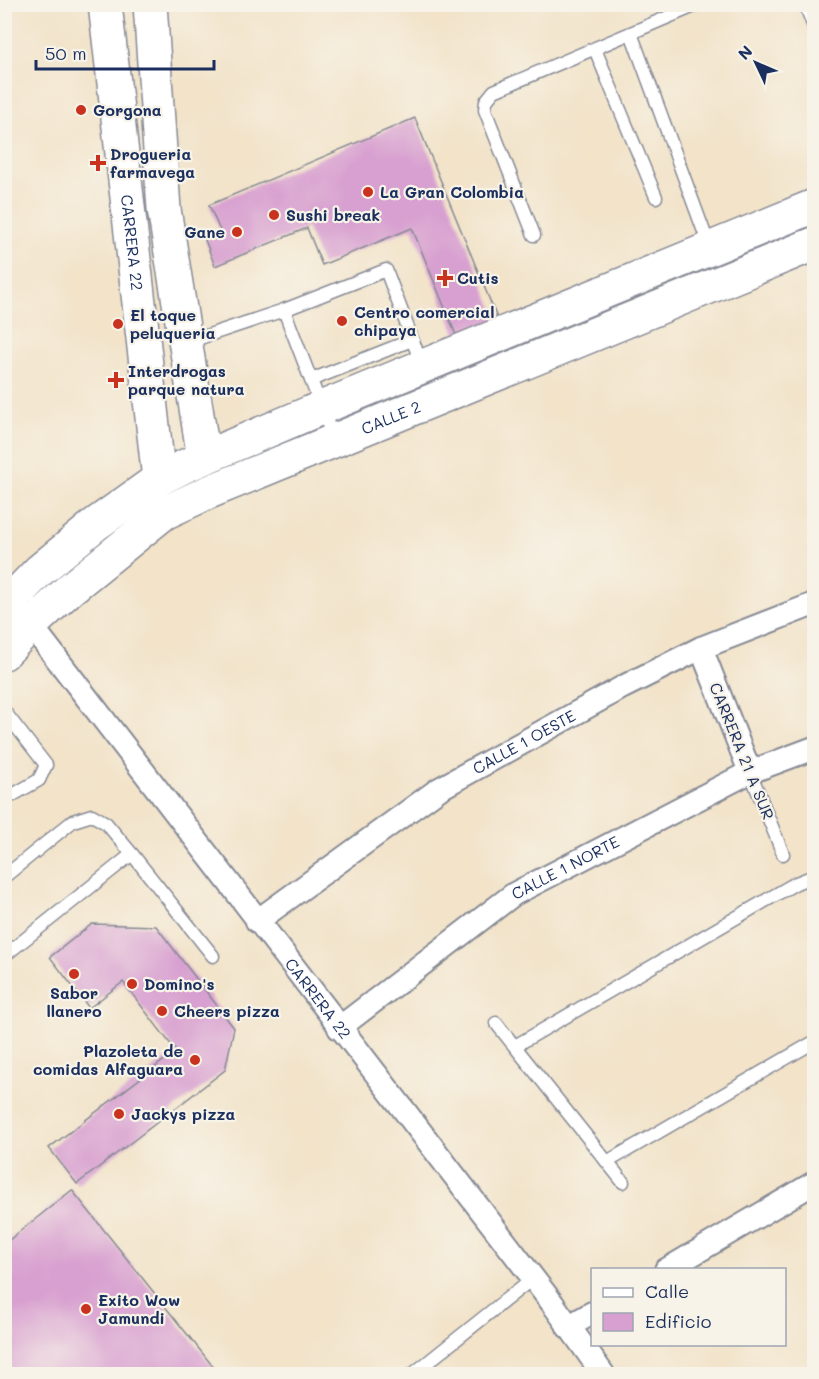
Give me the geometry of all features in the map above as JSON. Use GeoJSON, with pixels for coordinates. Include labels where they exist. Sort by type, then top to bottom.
{"type":"FeatureCollection","features":[{"type":"Feature","properties":{"kind":"main road","name":"CARRERA 22"},"geometry":{"type":"LineString","coordinates":[[105,4],[159,479]]}},
{"type":"Feature","properties":{"kind":"main road"},"geometry":{"type":"LineString","coordinates":[[150,4],[164,208],[204,458]]}},
{"type":"Feature","properties":{"kind":"main road"},"geometry":{"type":"LineString","coordinates":[[4,607],[39,571],[96,524],[159,479],[204,458],[316,394],[418,353],[711,249],[814,207]]}},
{"type":"Feature","properties":{"kind":"main road","name":"CALLE 2"},"geometry":{"type":"LineString","coordinates":[[4,653],[70,589],[164,513],[814,244]]}},
{"type":"Feature","properties":{"kind":"street"},"geometry":{"type":"LineString","coordinates":[[4,586],[39,571]]}},
{"type":"Feature","properties":{"kind":"street","name":"CALLE 1 OESTE"},"geometry":{"type":"LineString","coordinates":[[257,921],[439,789],[623,687],[701,648],[814,604]]}},
{"type":"Feature","properties":{"kind":"street","name":"CARRERA 22"},"geometry":{"type":"LineString","coordinates":[[31,625],[533,1278],[603,1374]]}},
{"type":"Feature","properties":{"kind":"street","name":"CARRERA 21 A SUR"},"geometry":{"type":"LineString","coordinates":[[701,648],[750,772]]}},
{"type":"Feature","properties":{"kind":"street","name":"CALLE 1 NORTE"},"geometry":{"type":"LineString","coordinates":[[339,1028],[514,894],[750,772],[814,748]]}},
{"type":"Feature","properties":{"kind":"street"},"geometry":{"type":"LineString","coordinates":[[668,1268],[814,1183]]}},
{"type":"Feature","properties":{"kind":"street"},"geometry":{"type":"LineString","coordinates":[[568,1327],[591,1314]]}},
{"type":"Feature","properties":{"kind":"lane"},"geometry":{"type":"LineString","coordinates":[[534,235],[484,110],[486,101],[494,91],[699,4]]}},
{"type":"Feature","properties":{"kind":"lane"},"geometry":{"type":"LineString","coordinates":[[805,4],[814,27]]}},
{"type":"Feature","properties":{"kind":"lane"},"geometry":{"type":"LineString","coordinates":[[631,33],[711,249]]}},
{"type":"Feature","properties":{"kind":"lane"},"geometry":{"type":"LineString","coordinates":[[595,49],[656,197]]}},
{"type":"Feature","properties":{"kind":"lane"},"geometry":{"type":"LineString","coordinates":[[187,342],[284,310],[386,270],[418,353]]}},
{"type":"Feature","properties":{"kind":"lane"},"geometry":{"type":"LineString","coordinates":[[284,310],[334,441]]}},
{"type":"Feature","properties":{"kind":"lane"},"geometry":{"type":"LineString","coordinates":[[4,711],[46,765],[39,780],[4,800]]}},
{"type":"Feature","properties":{"kind":"lane","name":"CARRERA 21 A SUR"},"geometry":{"type":"LineString","coordinates":[[750,772],[783,854]]}},
{"type":"Feature","properties":{"kind":"lane"},"geometry":{"type":"LineString","coordinates":[[4,877],[73,821],[92,814],[106,823],[213,956]]}},
{"type":"Feature","properties":{"kind":"lane"},"geometry":{"type":"LineString","coordinates":[[4,956],[132,854]]}},
{"type":"Feature","properties":{"kind":"lane"},"geometry":{"type":"LineString","coordinates":[[515,1046],[796,883],[814,876]]}},
{"type":"Feature","properties":{"kind":"lane"},"geometry":{"type":"LineString","coordinates":[[496,1023],[623,1182]]}},
{"type":"Feature","properties":{"kind":"lane"},"geometry":{"type":"LineString","coordinates":[[607,1162],[814,1042]]}},
{"type":"Feature","properties":{"kind":"lane"},"geometry":{"type":"LineString","coordinates":[[413,1374],[533,1278]]}},
{"type":"Feature","properties":{"kind":"building"},"geometry":{"type":"Polygon","coordinates":[[[415,118],[502,330],[461,347],[412,228],[322,265],[307,228],[215,266],[205,240],[221,233],[209,205],[415,118]]]}},
{"type":"Feature","properties":{"kind":"building","name":"Plazoleta de comidas Alfaguara"},"geometry":{"type":"Polygon","coordinates":[[[92,924],[156,926],[234,1028],[225,1070],[77,1184],[49,1148],[176,1051],[123,982],[89,1008],[50,957],[92,924]]]}},
{"type":"Feature","properties":{"kind":"building","name":"Exito Wow Jamundi"},"geometry":{"type":"Polygon","coordinates":[[[72,1190],[219,1374],[4,1374],[4,1244],[72,1190]]]}},
{"type":"Feature","properties":{"kind":"place","name":"Gorgona"},"geometry":{"type":"Point","coordinates":[81,110]}},
{"type":"Feature","properties":{"kind":"place","name":"Drogueria farmavega"},"geometry":{"type":"Point","coordinates":[98,163]}},
{"type":"Feature","properties":{"kind":"place","name":"La Gran Colombia"},"geometry":{"type":"Point","coordinates":[368,192]}},
{"type":"Feature","properties":{"kind":"place","name":"Sushi break"},"geometry":{"type":"Point","coordinates":[274,215]}},
{"type":"Feature","properties":{"kind":"place","name":"Gane"},"geometry":{"type":"Point","coordinates":[237,232]}},
{"type":"Feature","properties":{"kind":"place","name":"Cutis"},"geometry":{"type":"Point","coordinates":[445,278]}},
{"type":"Feature","properties":{"kind":"place","name":"Centro comercial chipaya"},"geometry":{"type":"Point","coordinates":[342,321]}},
{"type":"Feature","properties":{"kind":"place","name":"El toque peluqueria"},"geometry":{"type":"Point","coordinates":[118,324]}},
{"type":"Feature","properties":{"kind":"place","name":"Interdrogas parque natura"},"geometry":{"type":"Point","coordinates":[116,380]}},
{"type":"Feature","properties":{"kind":"place","name":"Sabor llanero"},"geometry":{"type":"Point","coordinates":[74,974]}},
{"type":"Feature","properties":{"kind":"place","name":"Domino's"},"geometry":{"type":"Point","coordinates":[132,984]}},
{"type":"Feature","properties":{"kind":"place","name":"Cheers pizza"},"geometry":{"type":"Point","coordinates":[162,1011]}},
{"type":"Feature","properties":{"kind":"place","name":"Plazoleta de comidas Alfaguara"},"geometry":{"type":"Point","coordinates":[195,1060]}},
{"type":"Feature","properties":{"kind":"place","name":"Jackys pizza"},"geometry":{"type":"Point","coordinates":[119,1114]}},
{"type":"Feature","properties":{"kind":"place","name":"Exito Wow Jamundi"},"geometry":{"type":"Point","coordinates":[86,1309]}}]}
